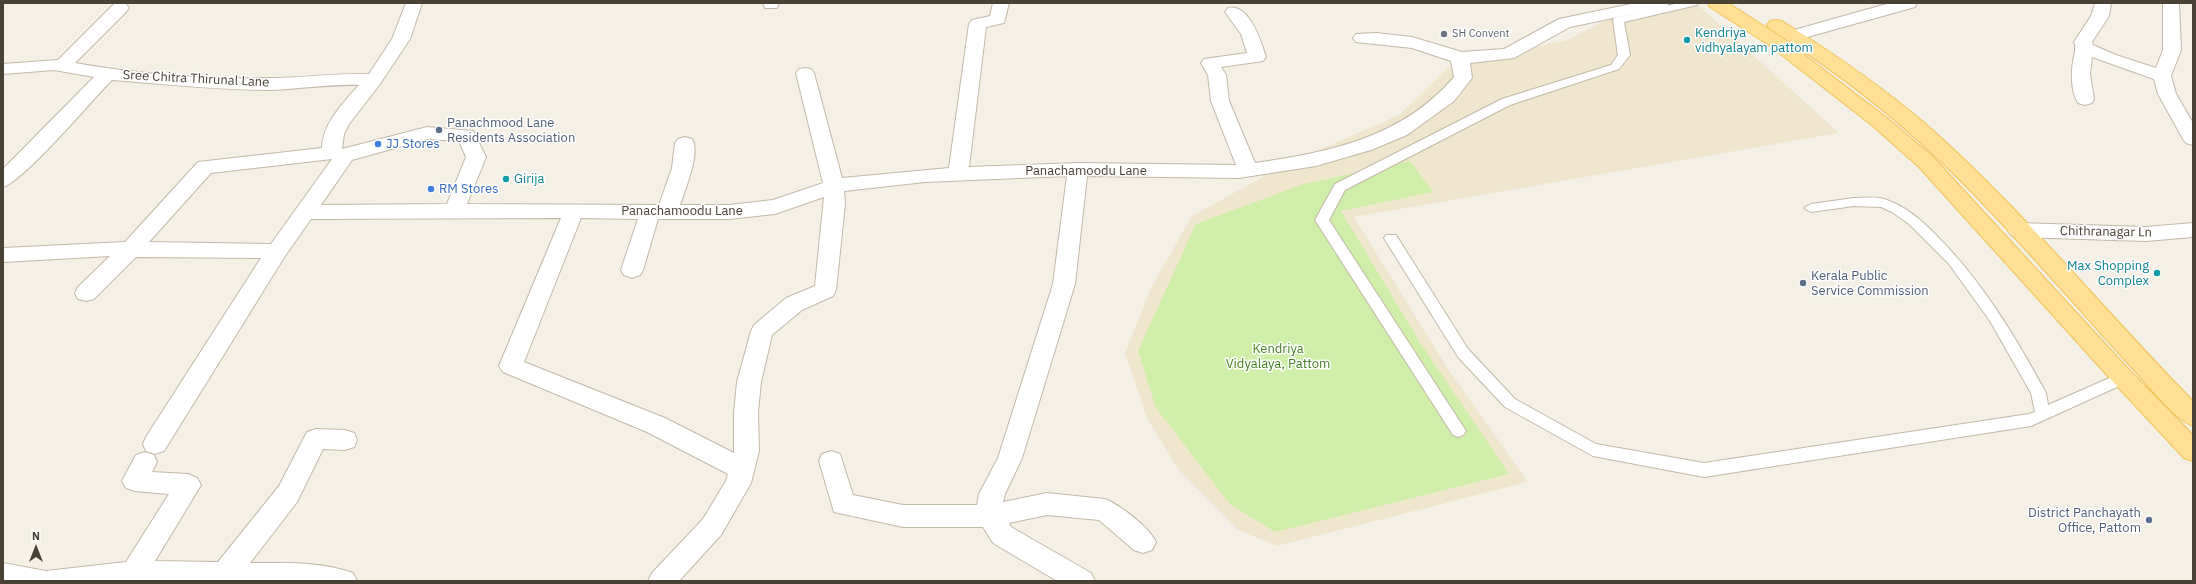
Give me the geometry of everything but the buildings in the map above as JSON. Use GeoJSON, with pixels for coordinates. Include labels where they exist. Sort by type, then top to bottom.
{"type":"FeatureCollection","features":[{"type":"Feature","properties":{"kind":"main road"},"geometry":{"type":"LineString","coordinates":[[1716,3],[1775,41],[1880,122],[1926,162],[2123,378],[2193,451]]}},
{"type":"Feature","properties":{"kind":"main road"},"geometry":{"type":"LineString","coordinates":[[1739,3],[1793,36],[1873,92],[1932,141],[2193,416]]}},
{"type":"Feature","properties":{"kind":"street"},"geometry":{"type":"LineString","coordinates":[[338,154],[330,142],[348,109],[374,80],[401,39],[414,3]]}},
{"type":"Feature","properties":{"kind":"street"},"geometry":{"type":"LineString","coordinates":[[958,173],[978,24],[998,19],[1000,3]]}},
{"type":"Feature","properties":{"kind":"street"},"geometry":{"type":"LineString","coordinates":[[1362,38],[1403,40],[1426,45],[1460,58],[1508,54],[1565,23],[1661,3]]}},
{"type":"Feature","properties":{"kind":"street"},"geometry":{"type":"LineString","coordinates":[[1793,36],[1909,3]]}},
{"type":"Feature","properties":{"kind":"street"},"geometry":{"type":"LineString","coordinates":[[2085,99],[2080,80],[2081,60],[2085,48],[2084,42],[2100,16],[2103,3]]}},
{"type":"Feature","properties":{"kind":"street"},"geometry":{"type":"LineString","coordinates":[[2171,3],[2172,50],[2162,76],[2167,94],[2193,139]]}},
{"type":"Feature","properties":{"kind":"street"},"geometry":{"type":"LineString","coordinates":[[62,66],[120,8]]}},
{"type":"Feature","properties":{"kind":"street"},"geometry":{"type":"LineString","coordinates":[[1234,12],[1250,34],[1257,57],[1210,63],[1217,75],[1220,101],[1248,171]]}},
{"type":"Feature","properties":{"kind":"street"},"geometry":{"type":"LineString","coordinates":[[2085,48],[2162,76]]}},
{"type":"Feature","properties":{"kind":"street","name":"Panachamoodu Lane"},"geometry":{"type":"LineString","coordinates":[[306,212],[729,212],[775,207],[834,186],[958,173],[1078,169],[1248,171],[1316,160],[1364,146],[1400,131],[1447,97],[1463,78],[1460,58]]}},
{"type":"Feature","properties":{"kind":"street","name":"Sree Chitra Thirunal Lane"},"geometry":{"type":"LineString","coordinates":[[3,69],[62,66],[107,74],[213,83],[272,84],[340,79],[374,80]]}},
{"type":"Feature","properties":{"kind":"street"},"geometry":{"type":"LineString","coordinates":[[662,581],[712,527],[738,483],[747,451],[746,412],[748,382],[762,331],[794,304],[825,290],[835,204],[834,186],[804,73]]}},
{"type":"Feature","properties":{"kind":"street"},"geometry":{"type":"LineString","coordinates":[[3,180],[31,154],[107,74]]}},
{"type":"Feature","properties":{"kind":"street"},"geometry":{"type":"LineString","coordinates":[[86,293],[130,249],[205,167],[338,154],[427,133],[466,136],[476,158],[454,211]]}},
{"type":"Feature","properties":{"kind":"street"},"geometry":{"type":"LineString","coordinates":[[632,270],[682,168],[685,143]]}},
{"type":"Feature","properties":{"kind":"street"},"geometry":{"type":"LineString","coordinates":[[134,573],[188,485],[135,481],[150,453],[277,251],[306,212],[338,154]]}},
{"type":"Feature","properties":{"kind":"street"},"geometry":{"type":"LineString","coordinates":[[1078,169],[1064,284],[1010,458],[992,494],[989,510],[1002,535],[1081,581]]}},
{"type":"Feature","properties":{"kind":"street"},"geometry":{"type":"LineString","coordinates":[[574,211],[526,325],[511,366],[571,392],[656,425],[742,469]]}},
{"type":"Feature","properties":{"kind":"street","name":"Chithranagar Ln"},"geometry":{"type":"LineString","coordinates":[[2018,230],[2146,234],[2193,230]]}},
{"type":"Feature","properties":{"kind":"street"},"geometry":{"type":"LineString","coordinates":[[3,255],[130,249],[277,251]]}},
{"type":"Feature","properties":{"kind":"street"},"geometry":{"type":"LineString","coordinates":[[226,573],[288,494],[316,439],[346,440]]}},
{"type":"Feature","properties":{"kind":"street"},"geometry":{"type":"LineString","coordinates":[[831,461],[843,504],[903,516],[991,516],[1047,504],[1105,510],[1143,542]]}},
{"type":"Feature","properties":{"kind":"street"},"geometry":{"type":"LineString","coordinates":[[51,581],[134,573],[226,573],[304,575],[343,581]]}},
{"type":"Feature","properties":{"kind":"street"},"geometry":{"type":"LineString","coordinates":[[3,575],[40,581]]}},
{"type":"Feature","properties":{"kind":"lane"},"geometry":{"type":"LineString","coordinates":[[1458,431],[1322,220],[1340,187],[1506,102],[1615,68],[1624,55],[1618,20],[1692,3]]}},
{"type":"Feature","properties":{"kind":"lane"},"geometry":{"type":"LineString","coordinates":[[1812,208],[1854,202],[1883,203],[1897,208],[1914,221],[1954,261],[1995,317],[2038,393],[2043,415]]}},
{"type":"Feature","properties":{"kind":"lane"},"geometry":{"type":"LineString","coordinates":[[1391,238],[1463,353],[1510,404],[1593,450],[1704,470],[2031,420],[2123,378]]}},
{"type":"Feature","properties":{"kind":"shaded area","name":"Kendriya Vidyalaya, Pattom"},"geometry":{"type":"Polygon","coordinates":[[[1696,3],[1839,133],[1354,217],[1448,369],[1528,482],[1277,546],[1238,530],[1178,469],[1147,418],[1125,353],[1151,288],[1192,216],[1284,165],[1399,115],[1452,64],[1567,40],[1638,4],[1696,3]]]}},
{"type":"Feature","properties":{"kind":"green space","name":"Kendriya Vidyalaya, Pattom"},"geometry":{"type":"Polygon","coordinates":[[[1410,161],[1433,192],[1341,211],[1421,344],[1509,474],[1275,532],[1230,504],[1156,408],[1138,351],[1196,224],[1304,184],[1410,161]]]}},
{"type":"Feature","properties":{"kind":"place","name":"SH Convent"},"geometry":{"type":"Point","coordinates":[1444,34]}},
{"type":"Feature","properties":{"kind":"place","name":"Kendriya vidhyalayam pattom"},"geometry":{"type":"Point","coordinates":[1687,40]}},
{"type":"Feature","properties":{"kind":"place","name":"Panachmood Lane Residents Association"},"geometry":{"type":"Point","coordinates":[439,130]}},
{"type":"Feature","properties":{"kind":"place","name":"JJ Stores"},"geometry":{"type":"Point","coordinates":[378,144]}},
{"type":"Feature","properties":{"kind":"place","name":"Girija"},"geometry":{"type":"Point","coordinates":[506,179]}},
{"type":"Feature","properties":{"kind":"place","name":"RM Stores"},"geometry":{"type":"Point","coordinates":[431,189]}},
{"type":"Feature","properties":{"kind":"place","name":"Max Shopping Complex"},"geometry":{"type":"Point","coordinates":[2157,273]}},
{"type":"Feature","properties":{"kind":"place","name":"Kerala Public Service Commission"},"geometry":{"type":"Point","coordinates":[1803,283]}},
{"type":"Feature","properties":{"kind":"place","name":"District Panchayath Office, Pattom"},"geometry":{"type":"Point","coordinates":[2149,520]}}]}
